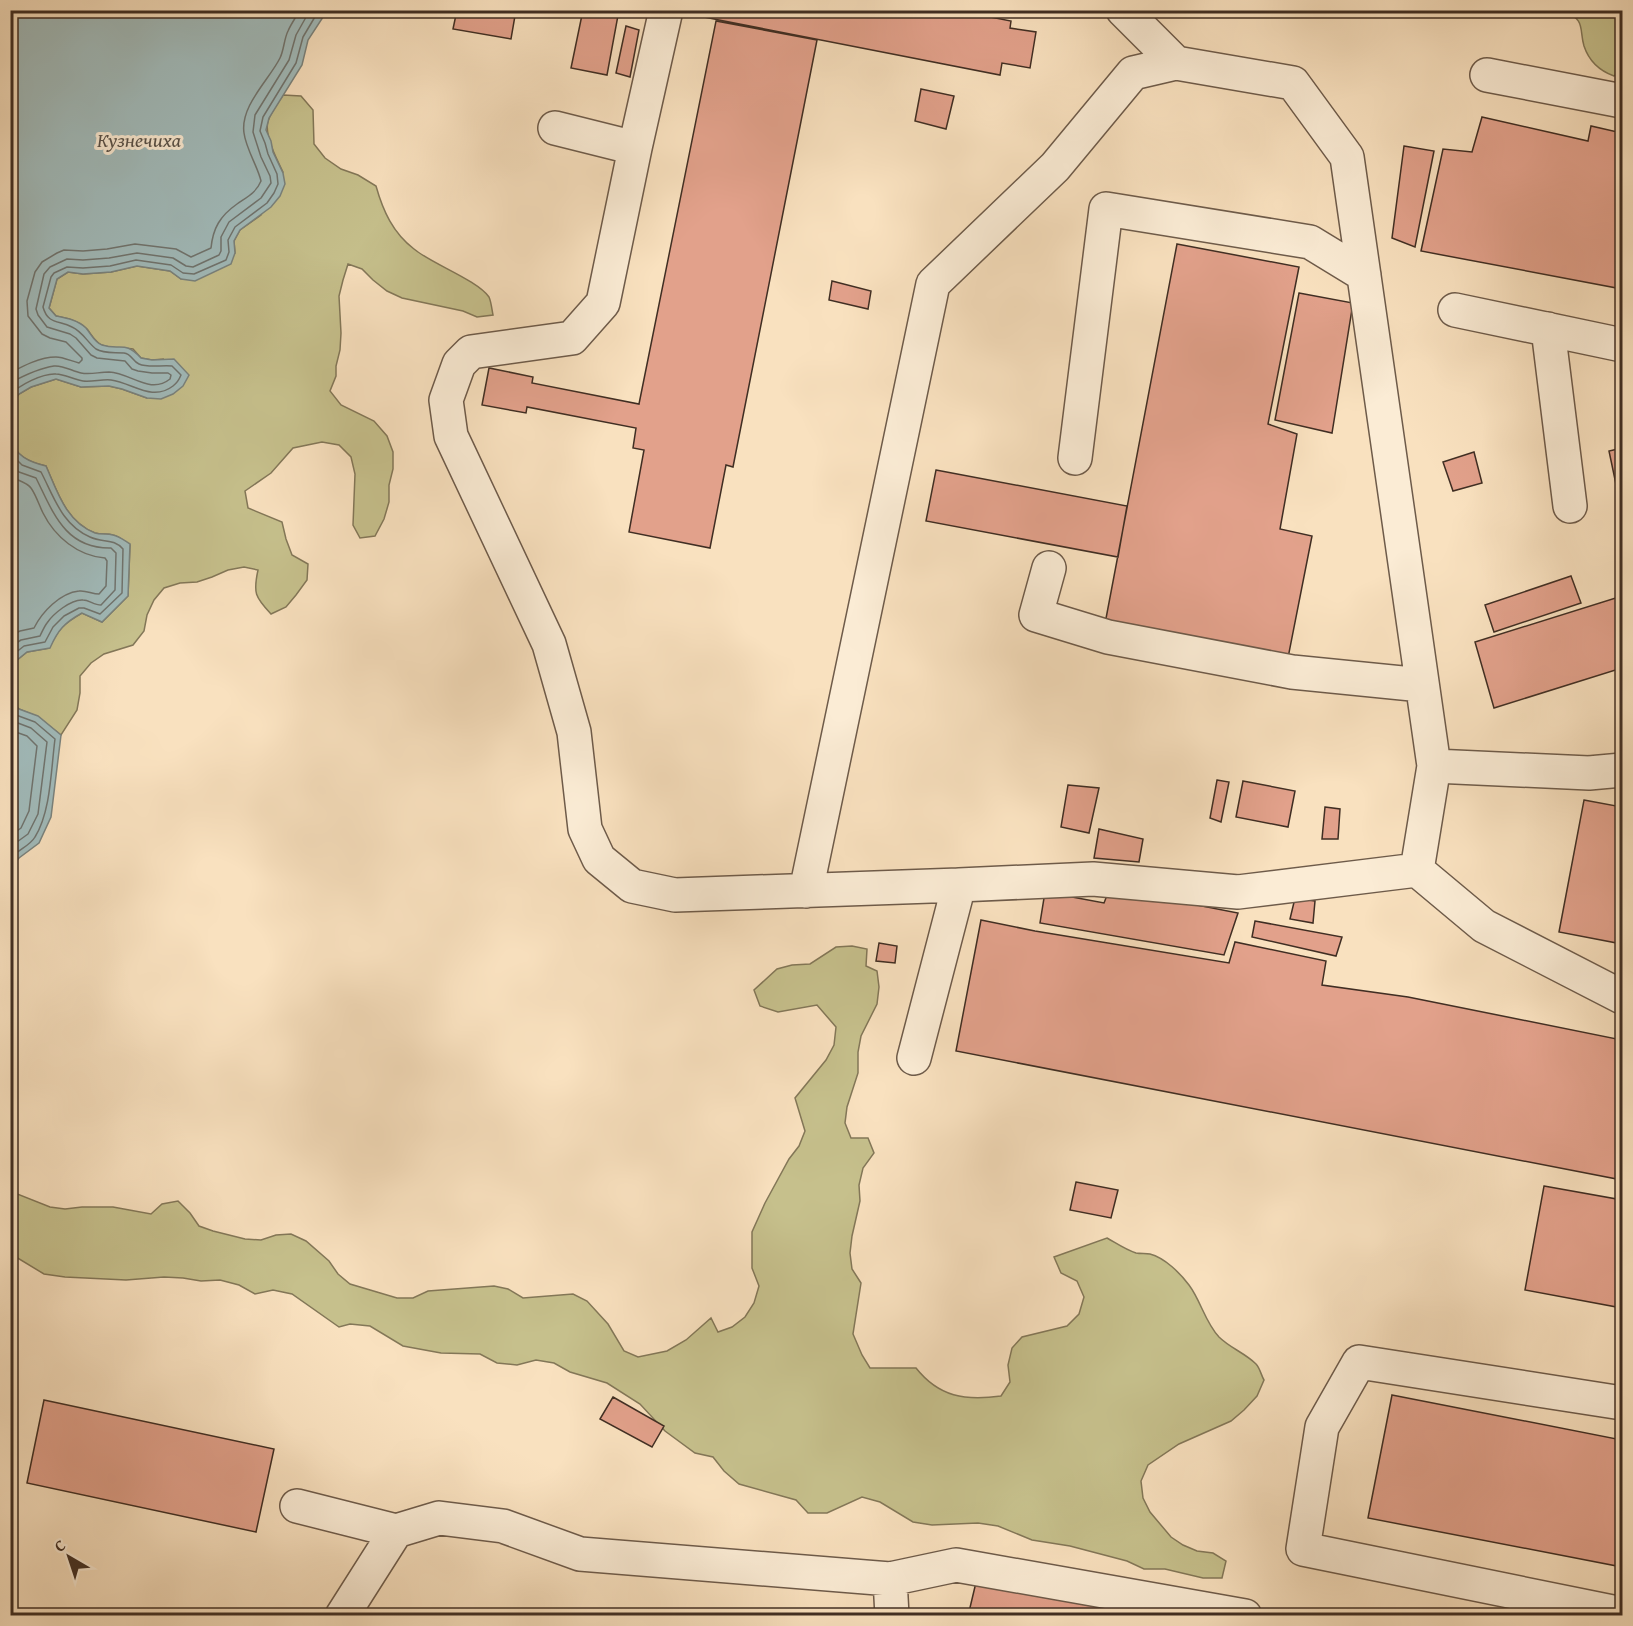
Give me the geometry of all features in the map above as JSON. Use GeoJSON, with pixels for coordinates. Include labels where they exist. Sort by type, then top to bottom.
{"type":"FeatureCollection","features":[{"type":"Feature","properties":{"kind":"lane"},"geometry":{"type":"LineString","coordinates":[[666,10],[603,303],[572,338],[471,352],[459,364],[447,400],[451,436],[549,644],[574,732],[585,829],[599,859],[632,886],[675,895],[1093,879],[1238,892],[1417,870],[1484,926],[1623,997]]}},
{"type":"Feature","properties":{"kind":"lane"},"geometry":{"type":"LineString","coordinates":[[1123,10],[1176,63]]}},
{"type":"Feature","properties":{"kind":"lane"},"geometry":{"type":"LineString","coordinates":[[806,891],[933,284],[1055,167],[1133,73],[1176,63],[1293,82],[1347,157],[1434,766],[1417,870]]}},
{"type":"Feature","properties":{"kind":"lane"},"geometry":{"type":"LineString","coordinates":[[1486,75],[1623,101]]}},
{"type":"Feature","properties":{"kind":"lane"},"geometry":{"type":"LineString","coordinates":[[555,128],[635,148]]}},
{"type":"Feature","properties":{"kind":"lane"},"geometry":{"type":"LineString","coordinates":[[1076,458],[1106,210],[1310,242],[1364,275]]}},
{"type":"Feature","properties":{"kind":"lane"},"geometry":{"type":"LineString","coordinates":[[1455,310],[1623,345]]}},
{"type":"Feature","properties":{"kind":"lane"},"geometry":{"type":"LineString","coordinates":[[1548,329],[1570,506]]}},
{"type":"Feature","properties":{"kind":"lane"},"geometry":{"type":"LineString","coordinates":[[1049,568],[1036,615],[1108,637],[1292,672],[1422,685]]}},
{"type":"Feature","properties":{"kind":"lane"},"geometry":{"type":"LineString","coordinates":[[1434,766],[1589,773],[1623,770]]}},
{"type":"Feature","properties":{"kind":"lane"},"geometry":{"type":"LineString","coordinates":[[914,1058],[959,885]]}},
{"type":"Feature","properties":{"kind":"lane"},"geometry":{"type":"LineString","coordinates":[[1623,1403],[1359,1362],[1322,1427],[1303,1549],[1623,1614]]}},
{"type":"Feature","properties":{"kind":"lane"},"geometry":{"type":"LineString","coordinates":[[297,1506],[396,1531],[439,1518],[503,1526],[580,1554],[890,1579],[956,1565],[1245,1616]]}},
{"type":"Feature","properties":{"kind":"lane"},"geometry":{"type":"LineString","coordinates":[[342,1616],[396,1531]]}},
{"type":"Feature","properties":{"kind":"lane"},"geometry":{"type":"LineString","coordinates":[[890,1579],[892,1616]]}},
{"type":"Feature","properties":{"kind":"shaded area"},"geometry":{"type":"Polygon","coordinates":[[[1564,11],[1622,11],[1622,71],[1614,76],[1596,65],[1584,46],[1579,22],[1564,11]]]}},
{"type":"Feature","properties":{"kind":"shaded area"},"geometry":{"type":"Polygon","coordinates":[[[283,95],[301,96],[313,110],[314,144],[325,158],[341,169],[358,175],[376,186],[386,213],[400,236],[422,255],[475,284],[489,297],[493,315],[477,317],[463,311],[402,298],[387,291],[362,269],[348,264],[339,296],[340,350],[336,376],[330,391],[341,405],[374,421],[387,436],[393,452],[389,502],[384,519],[375,536],[360,538],[353,525],[355,474],[351,457],[339,445],[322,442],[293,448],[271,473],[245,491],[248,508],[282,522],[292,555],[308,564],[307,580],[296,595],[286,607],[271,614],[257,594],[258,570],[244,567],[228,570],[197,582],[180,583],[164,588],[154,600],[147,615],[144,631],[133,645],[104,654],[91,663],[80,676],[77,710],[61,735],[38,717],[19,709],[11,702],[11,665],[27,652],[49,648],[62,627],[82,613],[102,622],[128,596],[130,545],[115,536],[95,533],[85,528],[70,514],[46,466],[23,457],[13,444],[11,404],[19,394],[31,387],[56,379],[81,387],[109,386],[147,398],[163,359],[141,358],[133,349],[100,344],[80,324],[56,316],[49,308],[57,279],[68,272],[83,274],[111,272],[137,266],[170,271],[181,279],[235,253],[234,241],[240,230],[261,215],[283,172],[272,147],[267,127],[271,114],[283,95]]]}},
{"type":"Feature","properties":{"kind":"shaded area"},"geometry":{"type":"Polygon","coordinates":[[[852,946],[867,949],[866,966],[877,971],[879,987],[877,1004],[861,1036],[858,1073],[847,1107],[845,1123],[851,1138],[868,1138],[874,1153],[863,1168],[859,1185],[860,1201],[850,1253],[852,1269],[861,1283],[853,1334],[862,1355],[870,1368],[916,1368],[934,1385],[954,1395],[976,1398],[1001,1396],[1010,1382],[1008,1365],[1012,1348],[1022,1337],[1067,1326],[1079,1314],[1084,1297],[1077,1281],[1061,1273],[1054,1257],[1107,1238],[1132,1252],[1150,1254],[1167,1262],[1189,1285],[1219,1337],[1256,1364],[1264,1380],[1257,1396],[1231,1421],[1179,1444],[1148,1465],[1141,1481],[1143,1498],[1150,1512],[1171,1537],[1183,1545],[1197,1551],[1213,1553],[1226,1561],[1222,1578],[1203,1578],[1165,1569],[1144,1569],[1127,1561],[1070,1546],[1032,1540],[998,1526],[978,1523],[932,1525],[913,1522],[880,1502],[862,1497],[827,1513],[808,1513],[796,1500],[739,1484],[713,1457],[695,1453],[665,1431],[640,1404],[607,1383],[570,1372],[554,1363],[536,1360],[517,1365],[497,1363],[480,1354],[441,1353],[403,1346],[370,1326],[350,1324],[339,1327],[292,1294],[273,1290],[255,1294],[239,1285],[220,1280],[201,1281],[164,1277],[126,1280],[65,1277],[44,1274],[11,1254],[10,1191],[50,1207],[65,1209],[113,1207],[151,1214],[162,1204],[178,1201],[199,1226],[213,1231],[245,1239],[261,1240],[276,1235],[291,1234],[306,1241],[350,1284],[397,1298],[413,1298],[428,1291],[494,1286],[508,1289],[523,1298],[573,1294],[587,1301],[608,1324],[624,1351],[638,1357],[667,1351],[686,1340],[711,1318],[718,1332],[732,1327],[745,1317],[754,1303],[759,1286],[752,1268],[752,1232],[765,1203],[789,1159],[799,1146],[805,1131],[795,1098],[826,1060],[834,1045],[836,1027],[817,1005],[778,1012],[760,1006],[754,990],[777,969],[810,964],[836,947],[852,946]]]}},
{"type":"Feature","properties":{"kind":"water","name":"Кузнечиха"},"geometry":{"type":"Polygon","coordinates":[[[11,10],[327,11],[308,40],[302,65],[269,118],[266,130],[285,184],[280,196],[271,207],[240,230],[234,241],[235,253],[231,264],[195,281],[181,279],[170,271],[137,266],[111,272],[83,274],[68,272],[57,279],[49,308],[56,316],[79,323],[102,345],[131,349],[141,358],[174,359],[189,375],[183,386],[173,394],[161,399],[147,398],[109,386],[81,387],[56,379],[31,387],[19,394],[11,404],[11,10]]]}},
{"type":"Feature","properties":{"kind":"water"},"geometry":{"type":"Polygon","coordinates":[[[10,439],[16,450],[24,457],[46,466],[64,505],[85,528],[95,533],[120,537],[130,544],[128,596],[102,622],[82,613],[62,628],[50,648],[27,652],[11,665],[10,439]]]}},
{"type":"Feature","properties":{"kind":"water"},"geometry":{"type":"Polygon","coordinates":[[[11,702],[19,709],[38,716],[61,735],[51,817],[39,843],[19,858],[11,868],[11,702]]]}},
{"type":"Feature","properties":{"kind":"building"},"geometry":{"type":"Polygon","coordinates":[[[457,10],[516,10],[511,39],[453,29],[457,10]]]}},
{"type":"Feature","properties":{"kind":"building"},"geometry":{"type":"Polygon","coordinates":[[[583,10],[619,10],[607,75],[571,68],[583,10]]]}},
{"type":"Feature","properties":{"kind":"building"},"geometry":{"type":"Polygon","coordinates":[[[684,10],[955,10],[1011,21],[1010,28],[1036,32],[1030,68],[1002,63],[1000,75],[683,13],[684,10]]]}},
{"type":"Feature","properties":{"kind":"building"},"geometry":{"type":"Polygon","coordinates":[[[716,21],[817,40],[733,467],[726,465],[710,548],[629,532],[644,450],[633,448],[636,428],[527,407],[526,413],[482,405],[489,368],[533,377],[532,383],[639,404],[716,21]]]}},
{"type":"Feature","properties":{"kind":"building"},"geometry":{"type":"Polygon","coordinates":[[[626,26],[639,30],[630,77],[616,73],[626,26]]]}},
{"type":"Feature","properties":{"kind":"building"},"geometry":{"type":"Polygon","coordinates":[[[921,89],[954,96],[946,129],[915,121],[921,89]]]}},
{"type":"Feature","properties":{"kind":"building"},"geometry":{"type":"Polygon","coordinates":[[[1482,117],[1588,141],[1591,126],[1622,133],[1622,289],[1421,251],[1443,149],[1472,152],[1482,117]]]}},
{"type":"Feature","properties":{"kind":"building"},"geometry":{"type":"Polygon","coordinates":[[[1404,146],[1434,151],[1415,247],[1392,238],[1404,146]]]}},
{"type":"Feature","properties":{"kind":"building"},"geometry":{"type":"Polygon","coordinates":[[[1177,244],[1299,267],[1268,424],[1297,434],[1280,529],[1312,536],[1287,663],[1104,629],[1177,244]]]}},
{"type":"Feature","properties":{"kind":"building"},"geometry":{"type":"Polygon","coordinates":[[[832,281],[871,291],[868,309],[829,300],[832,281]]]}},
{"type":"Feature","properties":{"kind":"building"},"geometry":{"type":"Polygon","coordinates":[[[1299,293],[1353,303],[1332,433],[1275,420],[1299,293]]]}},
{"type":"Feature","properties":{"kind":"building"},"geometry":{"type":"Polygon","coordinates":[[[1622,448],[1622,513],[1609,451],[1622,448]]]}},
{"type":"Feature","properties":{"kind":"building"},"geometry":{"type":"Polygon","coordinates":[[[1474,452],[1482,483],[1453,491],[1443,462],[1474,452]]]}},
{"type":"Feature","properties":{"kind":"building"},"geometry":{"type":"Polygon","coordinates":[[[936,470],[1127,506],[1118,557],[926,521],[936,470]]]}},
{"type":"Feature","properties":{"kind":"building"},"geometry":{"type":"Polygon","coordinates":[[[1571,576],[1581,603],[1494,632],[1485,605],[1571,576]]]}},
{"type":"Feature","properties":{"kind":"building"},"geometry":{"type":"Polygon","coordinates":[[[1622,596],[1622,668],[1494,708],[1475,642],[1622,596]]]}},
{"type":"Feature","properties":{"kind":"building"},"geometry":{"type":"Polygon","coordinates":[[[1217,780],[1229,782],[1221,822],[1210,818],[1217,780]]]}},
{"type":"Feature","properties":{"kind":"building"},"geometry":{"type":"Polygon","coordinates":[[[1243,781],[1295,791],[1288,827],[1236,817],[1243,781]]]}},
{"type":"Feature","properties":{"kind":"building"},"geometry":{"type":"Polygon","coordinates":[[[1068,785],[1099,788],[1089,833],[1061,827],[1068,785]]]}},
{"type":"Feature","properties":{"kind":"building"},"geometry":{"type":"Polygon","coordinates":[[[1584,800],[1622,807],[1622,944],[1559,932],[1584,800]]]}},
{"type":"Feature","properties":{"kind":"building"},"geometry":{"type":"Polygon","coordinates":[[[1325,807],[1340,809],[1338,839],[1322,839],[1325,807]]]}},
{"type":"Feature","properties":{"kind":"building"},"geometry":{"type":"Polygon","coordinates":[[[1099,829],[1143,839],[1139,862],[1094,858],[1099,829]]]}},
{"type":"Feature","properties":{"kind":"building"},"geometry":{"type":"Polygon","coordinates":[[[1110,888],[1238,913],[1224,955],[1040,923],[1045,892],[1104,903],[1110,888]]]}},
{"type":"Feature","properties":{"kind":"building"},"geometry":{"type":"Polygon","coordinates":[[[1295,898],[1315,901],[1313,923],[1290,919],[1295,898]]]}},
{"type":"Feature","properties":{"kind":"building"},"geometry":{"type":"Polygon","coordinates":[[[981,920],[1229,963],[1235,942],[1326,961],[1322,985],[1408,997],[1622,1040],[1622,1180],[956,1051],[981,920]]]}},
{"type":"Feature","properties":{"kind":"building"},"geometry":{"type":"Polygon","coordinates":[[[1255,921],[1342,937],[1336,956],[1252,937],[1255,921]]]}},
{"type":"Feature","properties":{"kind":"building"},"geometry":{"type":"Polygon","coordinates":[[[879,943],[897,946],[895,963],[876,961],[879,943]]]}},
{"type":"Feature","properties":{"kind":"building"},"geometry":{"type":"Polygon","coordinates":[[[1076,1182],[1118,1190],[1111,1218],[1070,1210],[1076,1182]]]}},
{"type":"Feature","properties":{"kind":"building"},"geometry":{"type":"Polygon","coordinates":[[[1544,1186],[1622,1200],[1622,1308],[1525,1290],[1544,1186]]]}},
{"type":"Feature","properties":{"kind":"building"},"geometry":{"type":"Polygon","coordinates":[[[1392,1395],[1622,1440],[1622,1567],[1368,1518],[1392,1395]]]}},
{"type":"Feature","properties":{"kind":"building"},"geometry":{"type":"Polygon","coordinates":[[[613,1397],[664,1426],[652,1447],[600,1419],[613,1397]]]}},
{"type":"Feature","properties":{"kind":"building"},"geometry":{"type":"Polygon","coordinates":[[[44,1400],[274,1449],[256,1532],[27,1483],[44,1400]]]}},
{"type":"Feature","properties":{"kind":"building"},"geometry":{"type":"Polygon","coordinates":[[[978,1574],[1163,1616],[968,1616],[978,1574]]]}}]}
